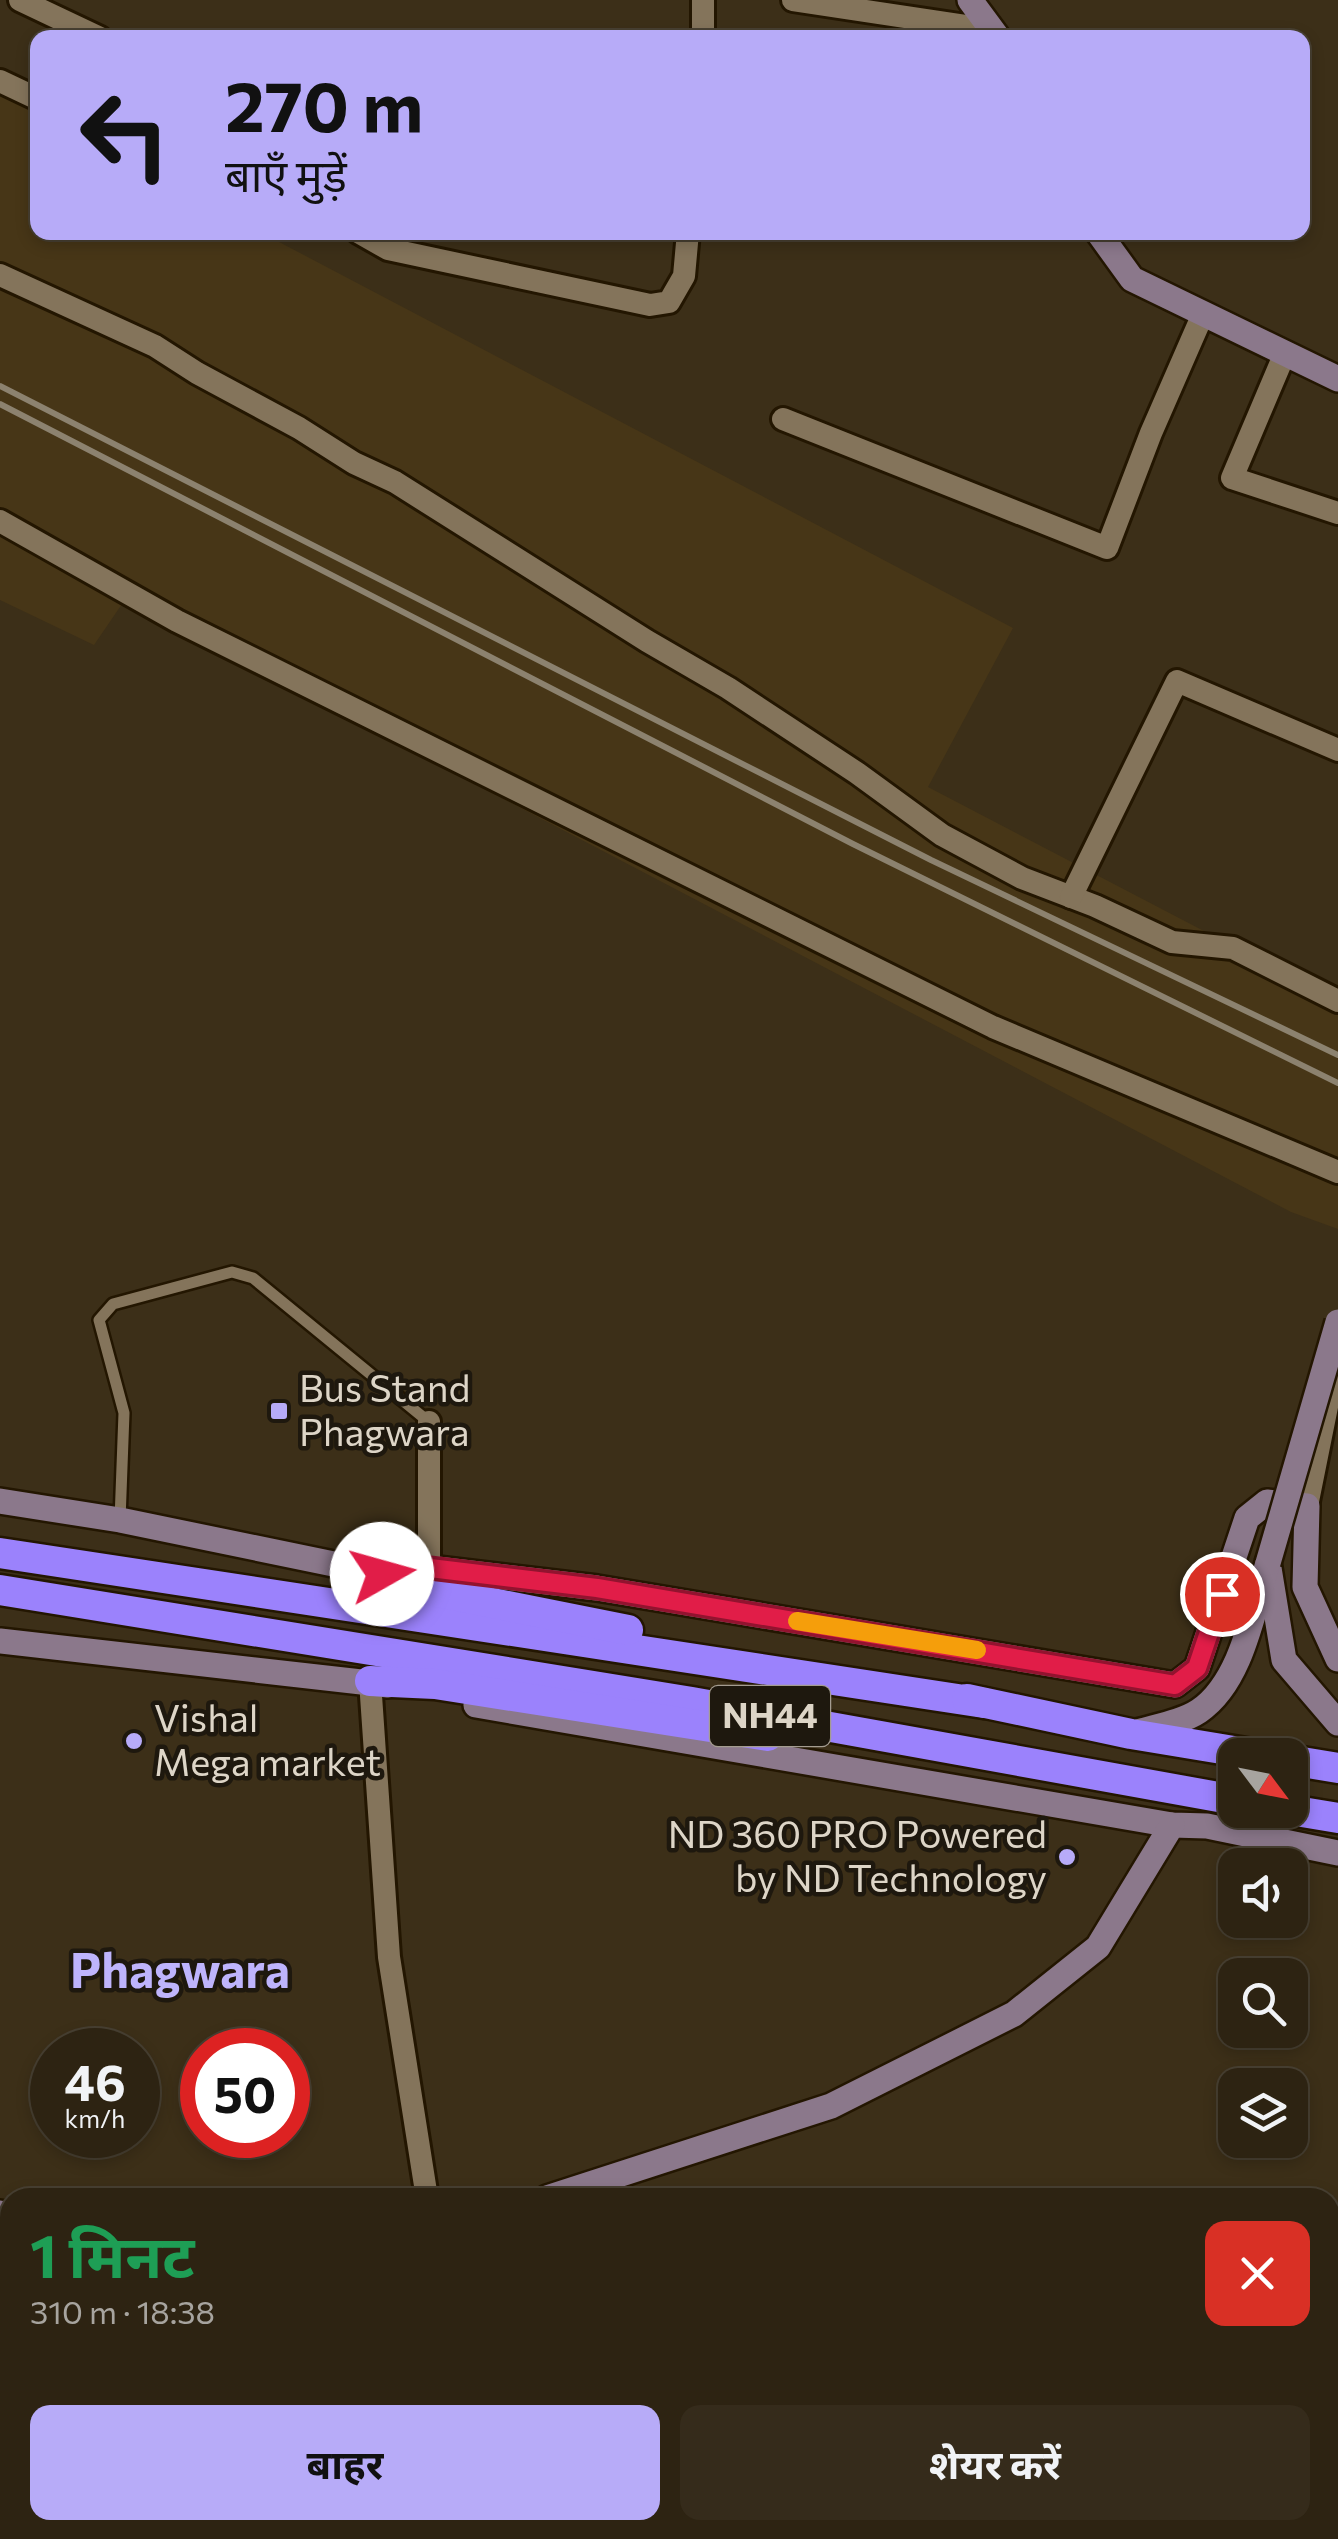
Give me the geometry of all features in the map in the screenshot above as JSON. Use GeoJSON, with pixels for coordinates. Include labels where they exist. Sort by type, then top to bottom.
{"type":"FeatureCollection","features":[{"type":"Feature","properties":{"kind":"highway","name":"NH44"},"geometry":{"type":"LineString","coordinates":[[0,1554],[984,1703],[1218,1748]]}},
{"type":"Feature","properties":{"kind":"highway"},"geometry":{"type":"LineString","coordinates":[[382,1574],[437,1592],[866,1672],[984,1703]]}},
{"type":"Feature","properties":{"kind":"highway","name":"NH44"},"geometry":{"type":"LineString","coordinates":[[0,1590],[961,1749],[1218,1797]]}},
{"type":"Feature","properties":{"kind":"highway"},"geometry":{"type":"LineString","coordinates":[[370,1681],[435,1684],[795,1740],[961,1749]]}},
{"type":"Feature","properties":{"kind":"highway"},"geometry":{"type":"LineString","coordinates":[[1308,1763],[1338,1768]]}},
{"type":"Feature","properties":{"kind":"highway"},"geometry":{"type":"LineString","coordinates":[[1308,1813],[1338,1818]]}},
{"type":"Feature","properties":{"kind":"main road"},"geometry":{"type":"LineString","coordinates":[[970,0],[992,30]]}},
{"type":"Feature","properties":{"kind":"main road"},"geometry":{"type":"LineString","coordinates":[[1104,240],[1132,279],[1338,379]]}},
{"type":"Feature","properties":{"kind":"main road"},"geometry":{"type":"LineString","coordinates":[[1131,1734],[1196,1714],[1220,1694],[1232,1675],[1338,1322]]}},
{"type":"Feature","properties":{"kind":"main road"},"geometry":{"type":"LineString","coordinates":[[0,1500],[120,1520],[382,1574],[430,1568],[616,1592],[1175,1685],[1197,1668],[1247,1518],[1267,1502],[1307,1506],[1305,1587],[1338,1659]]}},
{"type":"Feature","properties":{"kind":"main road"},"geometry":{"type":"LineString","coordinates":[[1268,1563],[1284,1660],[1338,1723]]}},
{"type":"Feature","properties":{"kind":"main road"},"geometry":{"type":"LineString","coordinates":[[0,1640],[269,1673],[370,1681],[480,1706],[1172,1826],[1207,1826],[1338,1853]]}},
{"type":"Feature","properties":{"kind":"main road"},"geometry":{"type":"LineString","coordinates":[[578,2188],[831,2106],[1014,2014],[1098,1947],[1172,1826]]}},
{"type":"Feature","properties":{"kind":"street"},"geometry":{"type":"LineString","coordinates":[[20,0],[83,30]]}},
{"type":"Feature","properties":{"kind":"street"},"geometry":{"type":"LineString","coordinates":[[703,30],[704,0]]}},
{"type":"Feature","properties":{"kind":"street"},"geometry":{"type":"LineString","coordinates":[[793,0],[971,30]]}},
{"type":"Feature","properties":{"kind":"street"},"geometry":{"type":"LineString","coordinates":[[0,81],[30,94]]}},
{"type":"Feature","properties":{"kind":"street"},"geometry":{"type":"LineString","coordinates":[[372,240],[388,249],[650,305],[669,302],[684,276],[687,240]]}},
{"type":"Feature","properties":{"kind":"street"},"geometry":{"type":"LineString","coordinates":[[0,274],[155,346],[197,374],[395,482],[647,642],[728,688],[942,835],[1022,878],[1172,942],[1233,948],[1338,1002]]}},
{"type":"Feature","properties":{"kind":"street"},"geometry":{"type":"LineString","coordinates":[[783,419],[1108,548],[1150,434],[1203,314]]}},
{"type":"Feature","properties":{"kind":"street"},"geometry":{"type":"LineString","coordinates":[[1285,353],[1232,478],[1338,513]]}},
{"type":"Feature","properties":{"kind":"street"},"geometry":{"type":"LineString","coordinates":[[0,521],[177,622],[994,1027],[1338,1172]]}},
{"type":"Feature","properties":{"kind":"street"},"geometry":{"type":"LineString","coordinates":[[1071,897],[1177,681],[1338,750]]}},
{"type":"Feature","properties":{"kind":"street"},"geometry":{"type":"LineString","coordinates":[[1307,1506],[1338,1354]]}},
{"type":"Feature","properties":{"kind":"street"},"geometry":{"type":"LineString","coordinates":[[429,1422],[430,1568]]}},
{"type":"Feature","properties":{"kind":"street"},"geometry":{"type":"LineString","coordinates":[[370,1681],[389,1957],[425,2188]]}},
{"type":"Feature","properties":{"kind":"lane"},"geometry":{"type":"LineString","coordinates":[[120,1520],[124,1413],[98,1320],[113,1304],[232,1272],[242,1273],[254,1278],[429,1422]]}},
{"type":"Feature","properties":{"kind":"shaded area"},"geometry":{"type":"Polygon","coordinates":[[[0,94],[30,110],[30,240],[275,240],[1013,628],[928,787],[1338,1001],[1338,1229],[1291,1212],[271,677],[122,604],[94,645],[0,600],[0,94]]]}},
{"type":"Feature","properties":{"kind":"railway"},"geometry":{"type":"LineString","coordinates":[[0,386],[931,860],[1338,1055]]}},
{"type":"Feature","properties":{"kind":"railway"},"geometry":{"type":"LineString","coordinates":[[0,404],[853,844],[1338,1083]]}},
{"type":"Feature","properties":{"kind":"slow traffic"},"geometry":{"type":"LineString","coordinates":[[797,1621],[977,1650]]}},
{"type":"Feature","properties":{"kind":"place","name":"Bus Stand Phagwara"},"geometry":{"type":"Point","coordinates":[279,1411]}},
{"type":"Feature","properties":{"kind":"place","name":"Vishal Mega market"},"geometry":{"type":"Point","coordinates":[134,1741]}},
{"type":"Feature","properties":{"kind":"place","name":"ND 360 PRO Powered by ND Technology"},"geometry":{"type":"Point","coordinates":[1067,1857]}},
{"type":"Feature","properties":{"kind":"district","name":"Phagwara"},"geometry":{"type":"Point","coordinates":[180,1971]}},
{"type":"Feature","properties":{"kind":"route"},"geometry":{"type":"LineString","coordinates":[[382,1574],[430,1568],[597,1588],[1175,1685],[1197,1668],[1222,1594]]}}]}
